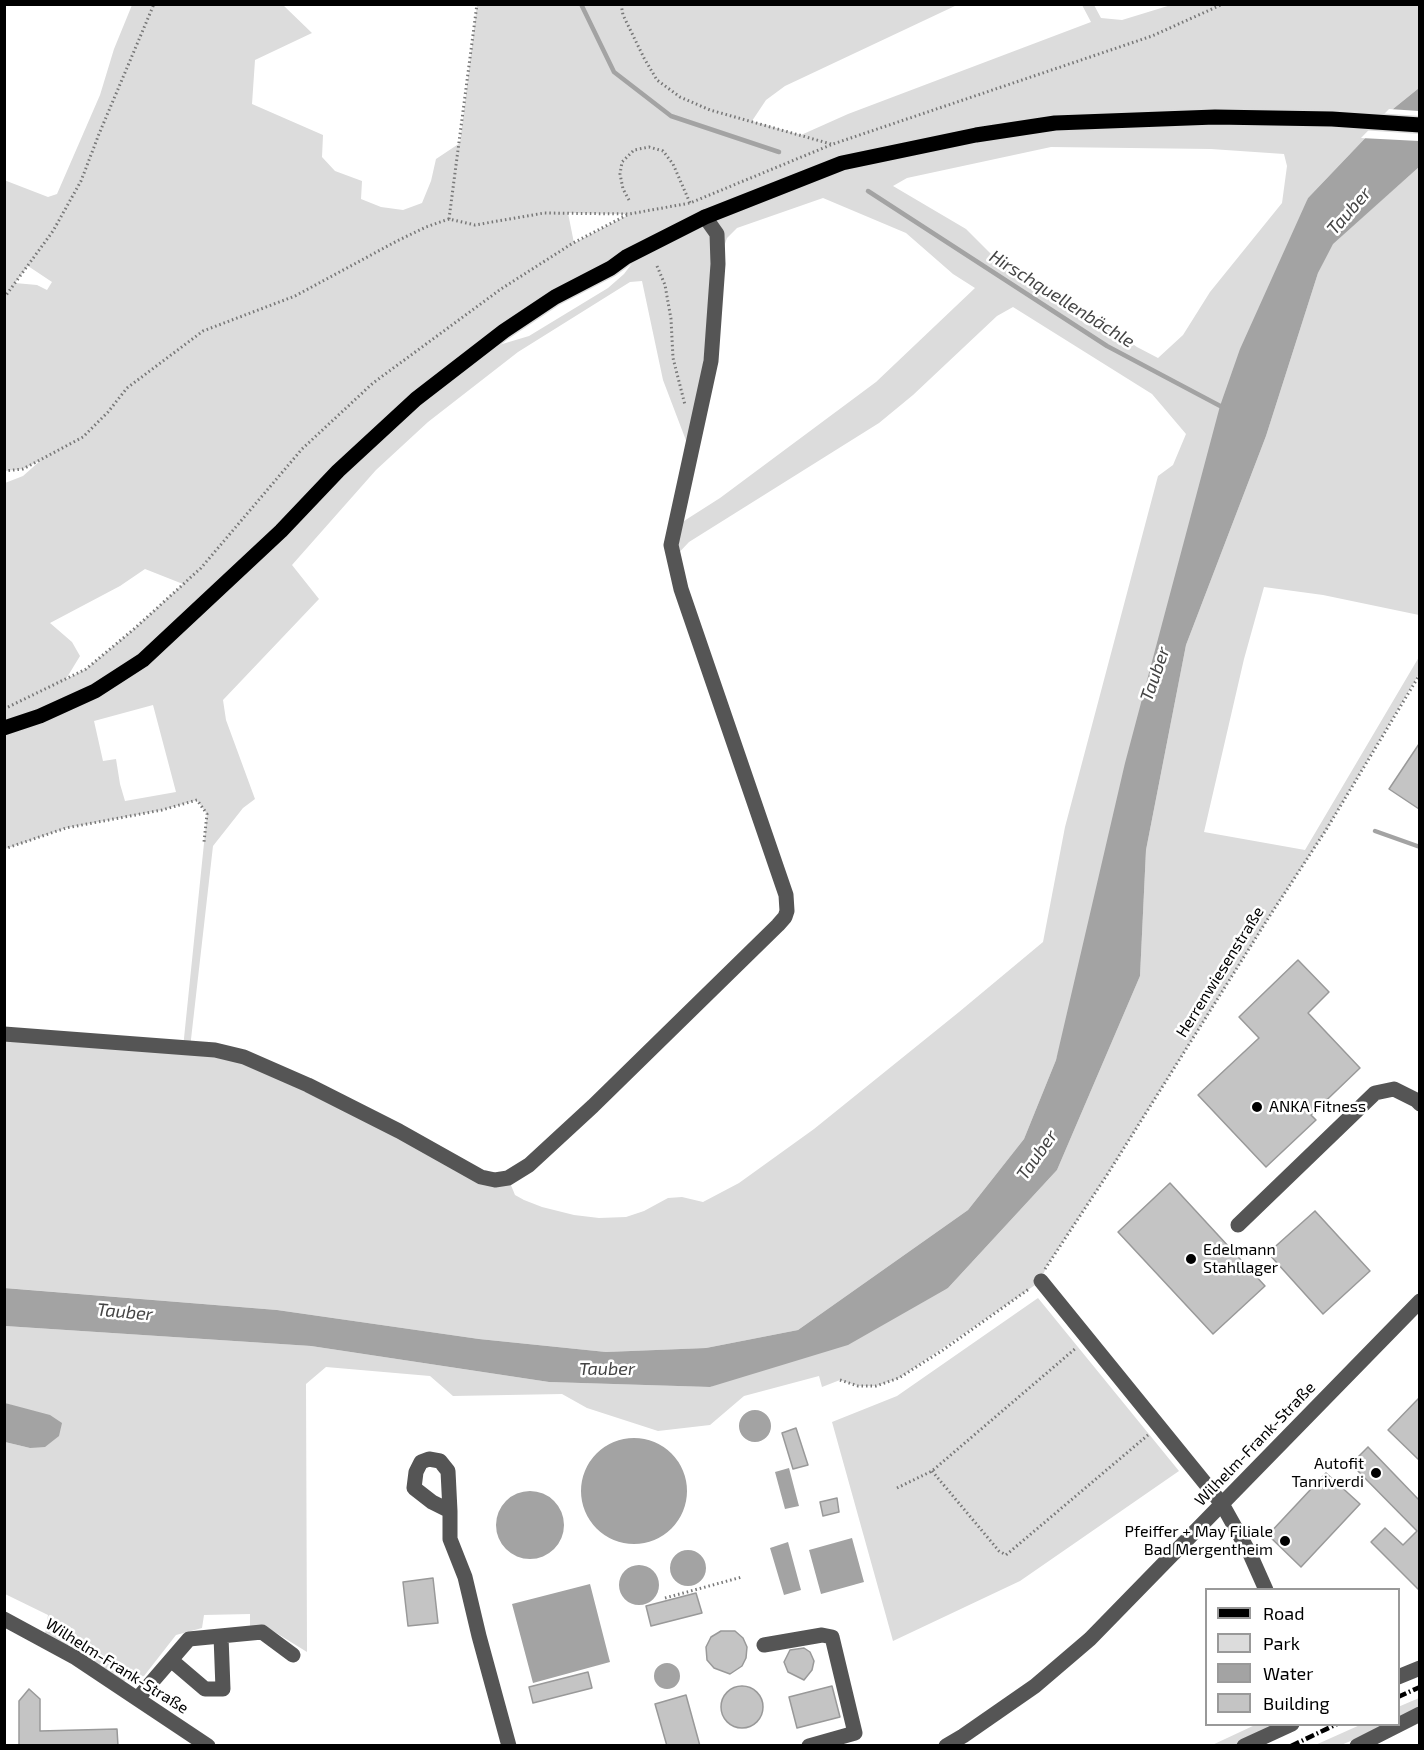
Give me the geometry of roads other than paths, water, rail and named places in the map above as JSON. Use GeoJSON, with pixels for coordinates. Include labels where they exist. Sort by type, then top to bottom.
{"type":"FeatureCollection","features":[{"type":"Feature","properties":{"kind":"main road"},"geometry":{"type":"LineString","coordinates":[[4,728],[40,716],[95,691],[143,660],[281,531],[338,471],[416,399],[504,331],[555,297],[611,268],[626,257],[705,217],[842,163],[976,135],[1055,123],[1215,117],[1332,119],[1419,125]]}},
{"type":"Feature","properties":{"kind":"street"},"geometry":{"type":"LineString","coordinates":[[4,1034],[215,1050],[244,1057],[338,1100],[481,1177],[495,1180],[508,1178],[529,1165],[601,1098],[785,917],[786,895],[684,596],[670,545],[711,361],[718,264],[717,234],[705,217]]}},
{"type":"Feature","properties":{"kind":"street"},"geometry":{"type":"LineString","coordinates":[[1238,1226],[1375,1094],[1394,1089],[1416,1100],[1419,1104]]}},
{"type":"Feature","properties":{"kind":"street"},"geometry":{"type":"LineString","coordinates":[[1041,1281],[1222,1504],[1250,1554],[1265,1588]]}},
{"type":"Feature","properties":{"kind":"street","name":"Wilhelm-Frank-Straße"},"geometry":{"type":"LineString","coordinates":[[946,1746],[1035,1686],[1090,1639],[1419,1301]]}},
{"type":"Feature","properties":{"kind":"street"},"geometry":{"type":"LineString","coordinates":[[450,1511],[450,1539],[465,1577],[478,1636],[509,1746]]}},
{"type":"Feature","properties":{"kind":"street","name":"Wilhelm-Frank-Straße"},"geometry":{"type":"LineString","coordinates":[[4,1619],[76,1658],[208,1746]]}},
{"type":"Feature","properties":{"kind":"street"},"geometry":{"type":"LineString","coordinates":[[138,1698],[189,1639],[262,1632],[294,1655]]}},
{"type":"Feature","properties":{"kind":"street"},"geometry":{"type":"LineString","coordinates":[[764,1645],[822,1635],[832,1636],[855,1733],[837,1742],[809,1746]]}},
{"type":"Feature","properties":{"kind":"street"},"geometry":{"type":"LineString","coordinates":[[171,1660],[205,1689],[223,1689],[221,1636]]}},
{"type":"Feature","properties":{"kind":"street"},"geometry":{"type":"LineString","coordinates":[[1400,1676],[1419,1668]]}},
{"type":"Feature","properties":{"kind":"street"},"geometry":{"type":"LineString","coordinates":[[1400,1724],[1419,1714]]}},
{"type":"Feature","properties":{"kind":"street"},"geometry":{"type":"LineString","coordinates":[[1244,1746],[1290,1726]]}},
{"type":"Feature","properties":{"kind":"street"},"geometry":{"type":"LineString","coordinates":[[1357,1746],[1396,1726]]}},
{"type":"Feature","properties":{"kind":"water","name":"Tauber"},"geometry":{"type":"Polygon","coordinates":[[[1419,88],[1419,167],[1333,244],[1318,273],[1266,436],[1186,645],[1146,850],[1140,976],[1057,1170],[948,1288],[848,1345],[710,1387],[549,1382],[311,1346],[5,1326],[4,1288],[277,1310],[479,1339],[606,1352],[706,1348],[798,1330],[968,1210],[1024,1139],[1056,1060],[1125,763],[1220,406],[1240,349],[1308,198],[1393,109],[1419,88]]]}},
{"type":"Feature","properties":{"kind":"water"},"geometry":{"type":"Polygon","coordinates":[[[5,1403],[50,1415],[62,1423],[59,1436],[45,1447],[30,1448],[5,1442],[5,1403]]]}},
{"type":"Feature","properties":{"kind":"water"},"geometry":{"type":"Polygon","coordinates":[[[755,1410],[767,1414],[771,1426],[767,1438],[755,1442],[743,1438],[739,1426],[743,1414],[755,1410]]]}},
{"type":"Feature","properties":{"kind":"water"},"geometry":{"type":"Polygon","coordinates":[[[634,1438],[654,1442],[672,1453],[683,1471],[687,1491],[683,1511],[672,1529],[654,1540],[634,1544],[614,1540],[596,1529],[585,1511],[581,1491],[585,1471],[596,1453],[614,1442],[634,1438]]]}},
{"type":"Feature","properties":{"kind":"water"},"geometry":{"type":"Polygon","coordinates":[[[789,1468],[799,1506],[785,1509],[775,1472],[789,1468]]]}},
{"type":"Feature","properties":{"kind":"water"},"geometry":{"type":"Polygon","coordinates":[[[523,1491],[537,1491],[549,1496],[559,1506],[564,1525],[559,1544],[549,1554],[537,1559],[523,1559],[511,1554],[501,1544],[496,1532],[496,1518],[501,1506],[511,1496],[523,1491]]]}},
{"type":"Feature","properties":{"kind":"water"},"geometry":{"type":"Polygon","coordinates":[[[852,1538],[864,1582],[821,1594],[809,1550],[852,1538]]]}},
{"type":"Feature","properties":{"kind":"water"},"geometry":{"type":"Polygon","coordinates":[[[788,1542],[801,1590],[784,1595],[770,1548],[788,1542]]]}},
{"type":"Feature","properties":{"kind":"water"},"geometry":{"type":"Polygon","coordinates":[[[688,1550],[701,1555],[706,1568],[701,1581],[688,1586],[675,1581],[670,1568],[675,1555],[688,1550]]]}},
{"type":"Feature","properties":{"kind":"water"},"geometry":{"type":"Polygon","coordinates":[[[639,1565],[653,1571],[659,1585],[653,1599],[639,1605],[625,1599],[619,1585],[625,1571],[639,1565]]]}},
{"type":"Feature","properties":{"kind":"water"},"geometry":{"type":"Polygon","coordinates":[[[590,1584],[610,1662],[533,1683],[512,1604],[590,1584]]]}},
{"type":"Feature","properties":{"kind":"water"},"geometry":{"type":"Polygon","coordinates":[[[667,1663],[676,1667],[680,1676],[676,1685],[667,1689],[658,1685],[654,1676],[658,1667],[667,1663]]]}},
{"type":"Feature","properties":{"kind":"waterway","name":"Hirschquellenbächle"},"geometry":{"type":"LineString","coordinates":[[581,4],[614,72],[671,116],[779,152]]}},
{"type":"Feature","properties":{"kind":"waterway","name":"Hirschquellenbächle"},"geometry":{"type":"LineString","coordinates":[[868,191],[1107,346],[1224,408]]}},
{"type":"Feature","properties":{"kind":"waterway"},"geometry":{"type":"LineString","coordinates":[[1375,831],[1420,847]]}},
{"type":"Feature","properties":{"kind":"railway"},"geometry":{"type":"LineString","coordinates":[[1400,1696],[1420,1687]]}},
{"type":"Feature","properties":{"kind":"railway"},"geometry":{"type":"LineString","coordinates":[[1291,1746],[1333,1726]]}},
{"type":"Feature","properties":{"kind":"place","name":"ANKA Fitness"},"geometry":{"type":"Point","coordinates":[1257,1107]}},
{"type":"Feature","properties":{"kind":"place","name":"Edelmann Stahllager"},"geometry":{"type":"Point","coordinates":[1191,1259]}},
{"type":"Feature","properties":{"kind":"place","name":"Autofit Tanriverdi"},"geometry":{"type":"Point","coordinates":[1376,1473]}},
{"type":"Feature","properties":{"kind":"place","name":"Pfeiffer + May Filiale Bad Mergentheim"},"geometry":{"type":"Point","coordinates":[1285,1541]}}]}
